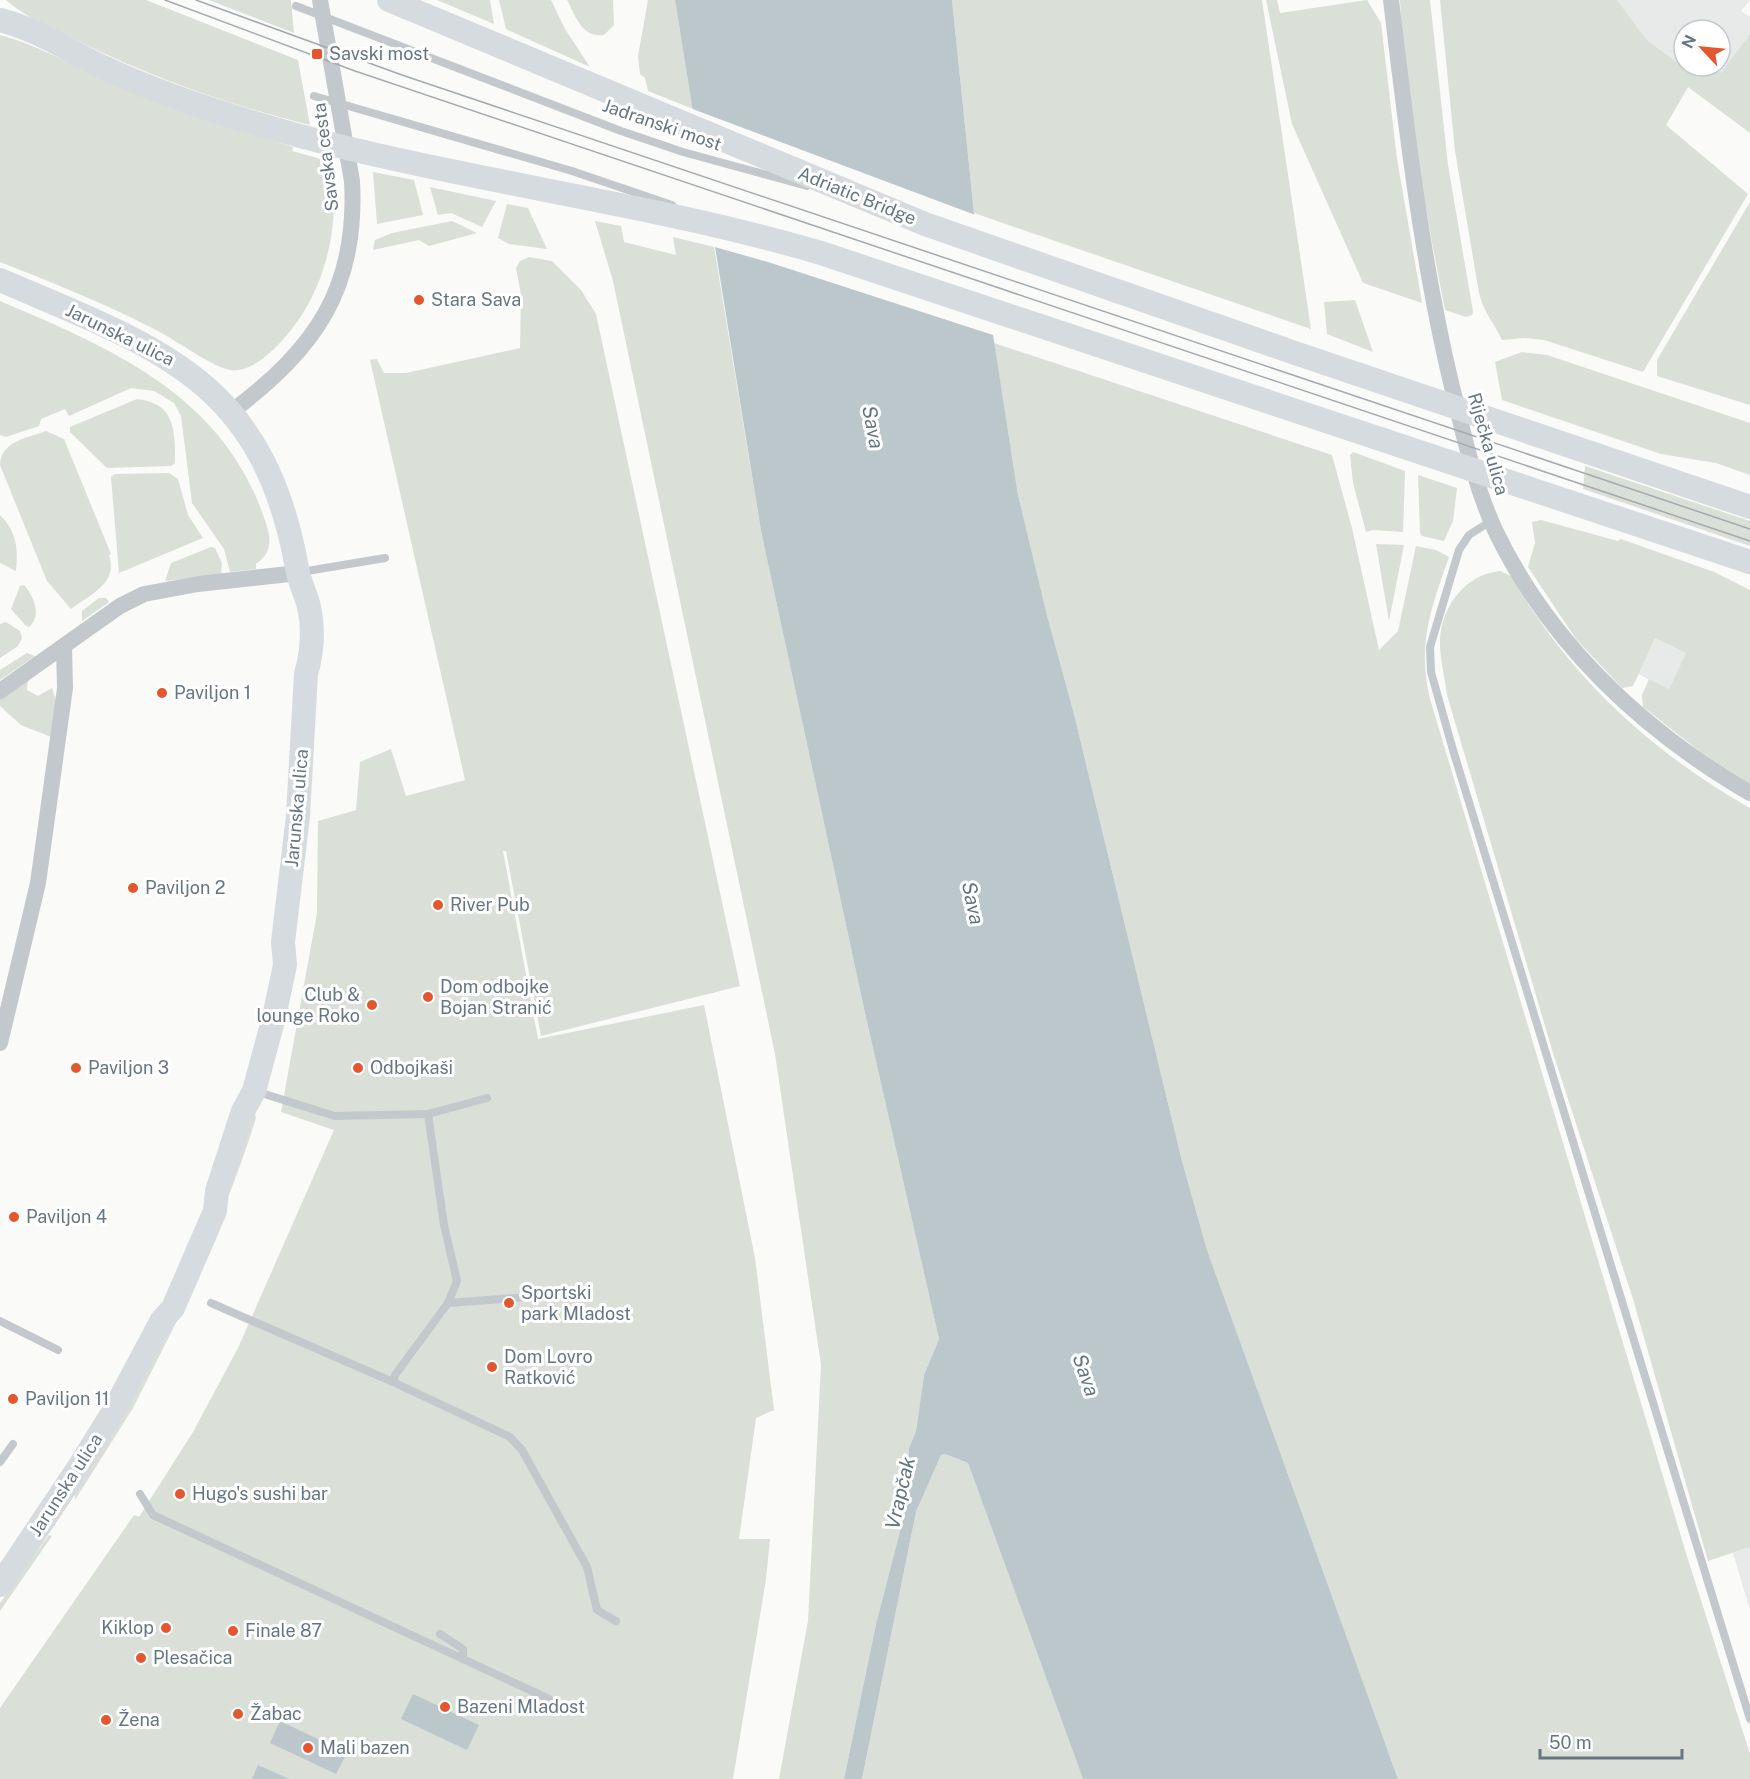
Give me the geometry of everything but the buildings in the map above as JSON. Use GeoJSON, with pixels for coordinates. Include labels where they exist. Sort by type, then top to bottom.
{"type":"FeatureCollection","features":[{"type":"Feature","properties":{"kind":"main road","name":"Adriatic Bridge"},"geometry":{"type":"LineString","coordinates":[[389,0],[882,207],[1292,352],[1750,507]]}},
{"type":"Feature","properties":{"kind":"main road"},"geometry":{"type":"LineString","coordinates":[[0,11],[24,28]]}},
{"type":"Feature","properties":{"kind":"main road"},"geometry":{"type":"LineString","coordinates":[[0,20],[24,28],[108,69],[221,114],[368,154],[731,228],[821,253],[1750,562]]}},
{"type":"Feature","properties":{"kind":"main road","name":"Jarunska ulica"},"geometry":{"type":"LineString","coordinates":[[0,280],[145,344],[187,369],[231,412],[247,433],[271,477],[287,521],[310,618],[312,654],[306,674],[298,816],[283,942],[273,963],[260,1030],[244,1089],[248,1101],[217,1191],[206,1207],[163,1306],[162,1320],[107,1422],[3,1573]]}},
{"type":"Feature","properties":{"kind":"street","name":"Savska cesta"},"geometry":{"type":"LineString","coordinates":[[231,412],[273,377],[317,329],[343,274],[352,235],[354,206],[349,156],[320,0]]}},
{"type":"Feature","properties":{"kind":"street","name":"Riječka ulica"},"geometry":{"type":"LineString","coordinates":[[1391,0],[1420,217],[1445,362],[1478,485],[1496,531],[1532,593],[1587,665],[1628,706],[1671,742],[1750,793]]}},
{"type":"Feature","properties":{"kind":"street"},"geometry":{"type":"LineString","coordinates":[[0,691],[120,606],[144,594],[198,584],[298,573]]}},
{"type":"Feature","properties":{"kind":"street"},"geometry":{"type":"LineString","coordinates":[[0,1043],[38,883],[65,688],[64,647]]}},
{"type":"Feature","properties":{"kind":"lane","name":"Jadranski most"},"geometry":{"type":"LineString","coordinates":[[297,6],[683,152],[882,207]]}},
{"type":"Feature","properties":{"kind":"lane"},"geometry":{"type":"LineString","coordinates":[[314,96],[572,171],[731,228]]}},
{"type":"Feature","properties":{"kind":"lane"},"geometry":{"type":"LineString","coordinates":[[1483,526],[1469,535],[1459,550],[1430,647],[1431,672],[1750,1719]]}},
{"type":"Feature","properties":{"kind":"lane"},"geometry":{"type":"LineString","coordinates":[[298,573],[384,558]]}},
{"type":"Feature","properties":{"kind":"lane"},"geometry":{"type":"LineString","coordinates":[[248,1101],[335,1116],[428,1114],[487,1098]]}},
{"type":"Feature","properties":{"kind":"lane"},"geometry":{"type":"LineString","coordinates":[[393,1382],[395,1375],[448,1303],[457,1281],[444,1225],[428,1114]]}},
{"type":"Feature","properties":{"kind":"lane"},"geometry":{"type":"LineString","coordinates":[[448,1303],[542,1296]]}},
{"type":"Feature","properties":{"kind":"lane"},"geometry":{"type":"LineString","coordinates":[[211,1303],[501,1431],[516,1443],[587,1567],[597,1610],[616,1621]]}},
{"type":"Feature","properties":{"kind":"lane"},"geometry":{"type":"LineString","coordinates":[[0,1321],[58,1350]]}},
{"type":"Feature","properties":{"kind":"lane"},"geometry":{"type":"LineString","coordinates":[[0,1462],[13,1444]]}},
{"type":"Feature","properties":{"kind":"lane"},"geometry":{"type":"LineString","coordinates":[[140,1494],[153,1515],[549,1699]]}},
{"type":"Feature","properties":{"kind":"lane"},"geometry":{"type":"LineString","coordinates":[[440,1634],[463,1649],[463,1659]]}},
{"type":"Feature","properties":{"kind":"shaded area"},"geometry":{"type":"Polygon","coordinates":[[[6,0],[146,0],[298,60],[310,125],[250,109],[163,79],[40,23],[6,0]]]}},
{"type":"Feature","properties":{"kind":"shaded area"},"geometry":{"type":"Polygon","coordinates":[[[209,0],[291,0],[294,33],[209,0]]]}},
{"type":"Feature","properties":{"kind":"shaded area"},"geometry":{"type":"Polygon","coordinates":[[[437,0],[490,0],[494,24],[437,0]]]}},
{"type":"Feature","properties":{"kind":"shaded area"},"geometry":{"type":"Polygon","coordinates":[[[499,0],[551,0],[565,29],[590,67],[506,29],[499,0]]]}},
{"type":"Feature","properties":{"kind":"shaded area"},"geometry":{"type":"Polygon","coordinates":[[[567,0],[613,0],[614,25],[604,35],[590,33],[581,25],[567,0]]]}},
{"type":"Feature","properties":{"kind":"shaded area"},"geometry":{"type":"Polygon","coordinates":[[[648,0],[675,0],[693,109],[648,91],[645,78],[640,74],[638,56],[648,0]]]}},
{"type":"Feature","properties":{"kind":"shaded area"},"geometry":{"type":"Polygon","coordinates":[[[952,0],[1262,0],[1311,329],[974,213],[952,0]]]}},
{"type":"Feature","properties":{"kind":"shaded area"},"geometry":{"type":"Polygon","coordinates":[[[1266,0],[1277,0],[1280,13],[1367,0],[1381,23],[1397,159],[1422,303],[1363,283],[1292,124],[1266,0]]]}},
{"type":"Feature","properties":{"kind":"shaded area"},"geometry":{"type":"Polygon","coordinates":[[[1400,0],[1430,0],[1448,165],[1473,312],[1472,315],[1466,317],[1445,310],[1422,188],[1411,113],[1400,0]]]}},
{"type":"Feature","properties":{"kind":"shaded area"},"geometry":{"type":"Polygon","coordinates":[[[1440,0],[1617,0],[1647,40],[1672,59],[1672,78],[1732,78],[1732,58],[1750,34],[1750,133],[1688,87],[1666,125],[1748,194],[1643,372],[1544,340],[1524,338],[1502,340],[1479,293],[1455,151],[1440,0]]]}},
{"type":"Feature","properties":{"kind":"shaded area"},"geometry":{"type":"Polygon","coordinates":[[[1617,0],[1750,0],[1741,11],[1750,17],[1750,34],[1732,59],[1732,18],[1672,18],[1672,59],[1647,40],[1617,0]]]}},
{"type":"Feature","properties":{"kind":"shaded area"},"geometry":{"type":"Polygon","coordinates":[[[0,35],[25,43],[98,76],[170,104],[293,147],[292,151],[332,162],[334,213],[325,263],[317,287],[305,309],[274,349],[259,361],[242,369],[222,368],[132,318],[0,262],[0,35]]]}},
{"type":"Feature","properties":{"kind":"shaded area"},"geometry":{"type":"Polygon","coordinates":[[[373,172],[414,180],[423,215],[377,224],[373,172]]]}},
{"type":"Feature","properties":{"kind":"shaded area"},"geometry":{"type":"Polygon","coordinates":[[[430,187],[496,201],[482,227],[451,213],[438,215],[430,187]]]}},
{"type":"Feature","properties":{"kind":"shaded area"},"geometry":{"type":"Polygon","coordinates":[[[1750,202],[1750,405],[1657,376],[1657,360],[1750,202]]]}},
{"type":"Feature","properties":{"kind":"shaded area"},"geometry":{"type":"Polygon","coordinates":[[[507,204],[528,208],[547,249],[509,244],[498,238],[507,204]]]}},
{"type":"Feature","properties":{"kind":"shaded area"},"geometry":{"type":"Polygon","coordinates":[[[452,221],[477,233],[429,246],[419,240],[373,250],[375,240],[392,233],[452,221]]]}},
{"type":"Feature","properties":{"kind":"shaded area"},"geometry":{"type":"Polygon","coordinates":[[[595,221],[621,226],[624,242],[676,255],[673,237],[714,247],[761,531],[865,1013],[939,1339],[924,1375],[916,1431],[909,1448],[906,1508],[876,1624],[844,1779],[779,1779],[808,1621],[821,1365],[775,1054],[613,281],[595,221]]]}},
{"type":"Feature","properties":{"kind":"shaded area","name":"Sportski park Mladost"},"geometry":{"type":"Polygon","coordinates":[[[529,257],[552,261],[581,290],[596,314],[740,986],[541,1036],[506,851],[503,851],[538,1039],[704,1005],[755,1258],[774,1410],[756,1418],[739,1539],[770,1539],[766,1579],[733,1779],[0,1779],[0,1708],[134,1515],[139,1517],[193,1432],[238,1348],[334,1130],[281,1112],[317,913],[318,821],[356,810],[360,762],[391,749],[406,796],[465,780],[370,360],[377,359],[384,373],[406,373],[520,348],[521,295],[516,268],[520,261],[529,257]]]}},
{"type":"Feature","properties":{"kind":"shaded area"},"geometry":{"type":"Polygon","coordinates":[[[1355,300],[1373,352],[1327,334],[1324,302],[1355,300]]]}},
{"type":"Feature","properties":{"kind":"shaded area"},"geometry":{"type":"Polygon","coordinates":[[[0,301],[80,337],[155,379],[189,405],[218,435],[243,471],[267,526],[269,546],[263,558],[256,564],[256,569],[230,572],[224,549],[192,503],[181,416],[174,403],[154,391],[131,388],[69,416],[65,409],[41,419],[39,426],[6,437],[0,435],[0,301]]]}},
{"type":"Feature","properties":{"kind":"shaded area"},"geometry":{"type":"Polygon","coordinates":[[[994,343],[1332,455],[1352,528],[1379,650],[1398,631],[1416,546],[1436,550],[1449,557],[1428,627],[1425,661],[1430,699],[1685,1550],[1750,1754],[1750,1779],[1398,1779],[1207,1250],[1182,1161],[1074,714],[1018,495],[994,343]]]}},
{"type":"Feature","properties":{"kind":"shaded area"},"geometry":{"type":"Polygon","coordinates":[[[1522,352],[1547,355],[1750,423],[1750,475],[1716,463],[1661,454],[1502,400],[1495,362],[1522,352]]]}},
{"type":"Feature","properties":{"kind":"shaded area"},"geometry":{"type":"Polygon","coordinates":[[[137,399],[159,406],[171,421],[175,440],[175,463],[171,466],[107,468],[70,432],[70,427],[137,399]]]}},
{"type":"Feature","properties":{"kind":"shaded area"},"geometry":{"type":"Polygon","coordinates":[[[46,431],[64,439],[111,554],[109,555],[110,574],[106,581],[94,593],[71,609],[47,581],[0,465],[1,457],[10,446],[46,431]]]}},
{"type":"Feature","properties":{"kind":"shaded area"},"geometry":{"type":"Polygon","coordinates":[[[1353,452],[1405,471],[1403,532],[1373,530],[1366,532],[1353,483],[1350,455],[1353,452]]]}},
{"type":"Feature","properties":{"kind":"shaded area"},"geometry":{"type":"Polygon","coordinates":[[[1585,466],[1750,521],[1750,546],[1583,489],[1585,466]]]}},
{"type":"Feature","properties":{"kind":"shaded area"},"geometry":{"type":"Polygon","coordinates":[[[169,473],[178,479],[188,515],[203,538],[119,573],[111,477],[115,474],[169,473]]]}},
{"type":"Feature","properties":{"kind":"shaded area"},"geometry":{"type":"Polygon","coordinates":[[[1418,475],[1457,488],[1453,521],[1444,541],[1422,536],[1420,533],[1418,475]]]}},
{"type":"Feature","properties":{"kind":"shaded area"},"geometry":{"type":"Polygon","coordinates":[[[0,515],[6,521],[15,541],[16,571],[0,563],[0,515]]]}},
{"type":"Feature","properties":{"kind":"shaded area"},"geometry":{"type":"Polygon","coordinates":[[[1541,520],[1618,541],[1621,539],[1714,572],[1750,590],[1750,784],[1716,764],[1643,707],[1642,695],[1649,679],[1669,689],[1686,653],[1655,638],[1633,686],[1622,688],[1576,639],[1528,567],[1535,543],[1532,522],[1541,520]]]}},
{"type":"Feature","properties":{"kind":"shaded area"},"geometry":{"type":"Polygon","coordinates":[[[1376,544],[1404,545],[1389,621],[1376,544]]]}},
{"type":"Feature","properties":{"kind":"shaded area"},"geometry":{"type":"Polygon","coordinates":[[[211,547],[215,548],[222,563],[221,574],[165,581],[171,563],[211,547]]]}},
{"type":"Feature","properties":{"kind":"shaded area"},"geometry":{"type":"Polygon","coordinates":[[[1500,571],[1511,576],[1559,646],[1615,708],[1679,762],[1750,808],[1750,1547],[1708,1561],[1633,1299],[1553,1053],[1447,695],[1440,645],[1446,614],[1458,593],[1467,585],[1488,573],[1500,571]]]}},
{"type":"Feature","properties":{"kind":"shaded area"},"geometry":{"type":"Polygon","coordinates":[[[24,585],[31,595],[36,612],[29,627],[11,609],[20,586],[24,585]]]}},
{"type":"Feature","properties":{"kind":"shaded area"},"geometry":{"type":"Polygon","coordinates":[[[99,598],[106,598],[109,602],[82,621],[82,611],[99,598]]]}},
{"type":"Feature","properties":{"kind":"shaded area"},"geometry":{"type":"Polygon","coordinates":[[[6,622],[20,631],[22,638],[18,646],[0,658],[0,624],[6,622]]]}},
{"type":"Feature","properties":{"kind":"shaded area"},"geometry":{"type":"Polygon","coordinates":[[[1655,638],[1686,653],[1669,689],[1638,674],[1655,638]]]}},
{"type":"Feature","properties":{"kind":"shaded area"},"geometry":{"type":"Polygon","coordinates":[[[27,653],[35,656],[0,680],[0,670],[27,653]]]}},
{"type":"Feature","properties":{"kind":"shaded area"},"geometry":{"type":"Polygon","coordinates":[[[28,680],[27,690],[38,696],[52,688],[56,701],[51,737],[21,725],[0,706],[0,699],[28,680]]]}},
{"type":"Feature","properties":{"kind":"shaded area"},"geometry":{"type":"Polygon","coordinates":[[[254,1109],[256,1118],[245,1151],[206,1246],[254,1109]]]}},
{"type":"Feature","properties":{"kind":"shaded area"},"geometry":{"type":"Polygon","coordinates":[[[182,1311],[133,1408],[75,1500],[75,1494],[171,1324],[182,1311]]]}},
{"type":"Feature","properties":{"kind":"shaded area"},"geometry":{"type":"Polygon","coordinates":[[[945,1454],[968,1463],[1083,1779],[862,1779],[916,1512],[941,1455],[945,1454]]]}},
{"type":"Feature","properties":{"kind":"shaded area"},"geometry":{"type":"Polygon","coordinates":[[[49,1535],[52,1536],[0,1611],[0,1603],[49,1535]]]}},
{"type":"Feature","properties":{"kind":"shaded area"},"geometry":{"type":"Polygon","coordinates":[[[1750,1547],[1750,1610],[1733,1553],[1750,1547]]]}},
{"type":"Feature","properties":{"kind":"water","name":"Sava"},"geometry":{"type":"Polygon","coordinates":[[[675,0],[952,0],[974,213],[1018,495],[1074,714],[1182,1161],[1207,1250],[1398,1779],[1083,1779],[968,1463],[945,1454],[941,1455],[916,1512],[862,1779],[844,1779],[876,1624],[906,1508],[909,1448],[916,1431],[924,1375],[939,1339],[865,1013],[761,531],[675,0]]]}},
{"type":"Feature","properties":{"kind":"water"},"geometry":{"type":"Polygon","coordinates":[[[413,1694],[479,1725],[467,1750],[401,1719],[413,1694]]]}},
{"type":"Feature","properties":{"kind":"water","name":"Mali bazen"},"geometry":{"type":"Polygon","coordinates":[[[280,1721],[347,1753],[336,1774],[270,1743],[280,1721]]]}},
{"type":"Feature","properties":{"kind":"water"},"geometry":{"type":"Polygon","coordinates":[[[258,1765],[289,1779],[252,1779],[258,1765]]]}},
{"type":"Feature","properties":{"kind":"pier"},"geometry":{"type":"Polygon","coordinates":[[[690,108],[978,216],[996,336],[768,262],[711,246],[690,108]]]}},
{"type":"Feature","properties":{"kind":"tram line"},"geometry":{"type":"LineString","coordinates":[[165,0],[355,71],[1750,541]]}},
{"type":"Feature","properties":{"kind":"tram line"},"geometry":{"type":"LineString","coordinates":[[196,0],[402,75],[1750,529]]}},
{"type":"Feature","properties":{"kind":"place","name":"Savski most"},"geometry":{"type":"Point","coordinates":[317,54]}},
{"type":"Feature","properties":{"kind":"place","name":"Stara Sava"},"geometry":{"type":"Point","coordinates":[419,300]}},
{"type":"Feature","properties":{"kind":"place","name":"Paviljon 1"},"geometry":{"type":"Point","coordinates":[162,693]}},
{"type":"Feature","properties":{"kind":"place","name":"Paviljon 2"},"geometry":{"type":"Point","coordinates":[133,888]}},
{"type":"Feature","properties":{"kind":"place","name":"River Pub"},"geometry":{"type":"Point","coordinates":[438,905]}},
{"type":"Feature","properties":{"kind":"place","name":"Dom odbojke Bojan Stranić"},"geometry":{"type":"Point","coordinates":[428,997]}},
{"type":"Feature","properties":{"kind":"place","name":"Club & lounge Roko"},"geometry":{"type":"Point","coordinates":[372,1005]}},
{"type":"Feature","properties":{"kind":"place","name":"Paviljon 3"},"geometry":{"type":"Point","coordinates":[76,1068]}},
{"type":"Feature","properties":{"kind":"place","name":"Odbojkaši"},"geometry":{"type":"Point","coordinates":[358,1068]}},
{"type":"Feature","properties":{"kind":"place","name":"Paviljon 4"},"geometry":{"type":"Point","coordinates":[14,1217]}},
{"type":"Feature","properties":{"kind":"place","name":"Sportski park Mladost"},"geometry":{"type":"Point","coordinates":[509,1303]}},
{"type":"Feature","properties":{"kind":"place","name":"Dom Lovro Ratković"},"geometry":{"type":"Point","coordinates":[492,1367]}},
{"type":"Feature","properties":{"kind":"place","name":"Paviljon 11"},"geometry":{"type":"Point","coordinates":[13,1399]}},
{"type":"Feature","properties":{"kind":"place","name":"Hugo's sushi bar"},"geometry":{"type":"Point","coordinates":[180,1494]}},
{"type":"Feature","properties":{"kind":"place","name":"Kiklop"},"geometry":{"type":"Point","coordinates":[166,1628]}},
{"type":"Feature","properties":{"kind":"place","name":"Finale 87"},"geometry":{"type":"Point","coordinates":[233,1631]}},
{"type":"Feature","properties":{"kind":"place","name":"Plesačica"},"geometry":{"type":"Point","coordinates":[141,1658]}},
{"type":"Feature","properties":{"kind":"place","name":"Bazeni Mladost"},"geometry":{"type":"Point","coordinates":[445,1707]}},
{"type":"Feature","properties":{"kind":"place","name":"Žabac"},"geometry":{"type":"Point","coordinates":[238,1714]}},
{"type":"Feature","properties":{"kind":"place","name":"Žena"},"geometry":{"type":"Point","coordinates":[106,1720]}},
{"type":"Feature","properties":{"kind":"place","name":"Mali bazen"},"geometry":{"type":"Point","coordinates":[308,1748]}},
{"type":"Feature","properties":{"kind":"water label","name":"Vrapčak"},"geometry":{"type":"Point","coordinates":[900,1493]}}]}
